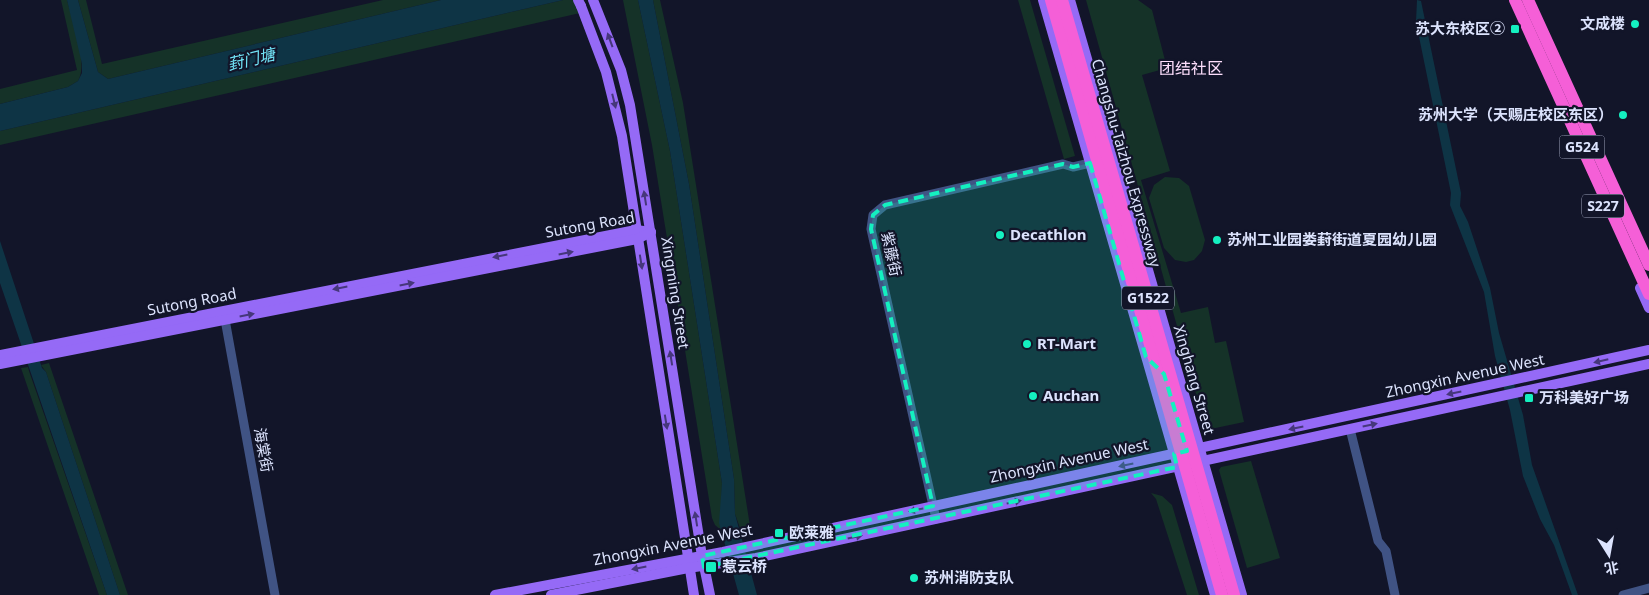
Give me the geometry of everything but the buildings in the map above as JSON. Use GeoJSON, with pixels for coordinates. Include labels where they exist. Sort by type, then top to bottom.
{"type":"FeatureCollection","features":[{"type":"Feature","properties":{"kind":"highway","name":"Changshu-Taizhou Expressway"},"geometry":{"type":"LineString","coordinates":[[1051,0],[1222,595]]}},
{"type":"Feature","properties":{"kind":"highway","name":"Changshu-Taizhou Expressway"},"geometry":{"type":"LineString","coordinates":[[1062,0],[1234,595]]}},
{"type":"Feature","properties":{"kind":"highway","name":"G524"},"geometry":{"type":"LineString","coordinates":[[1515,0],[1649,294]]}},
{"type":"Feature","properties":{"kind":"highway","name":"G524"},"geometry":{"type":"LineString","coordinates":[[1528,0],[1649,265]]}},
{"type":"Feature","properties":{"kind":"main road"},"geometry":{"type":"LineString","coordinates":[[1043,0],[1215,595]]}},
{"type":"Feature","properties":{"kind":"main road","name":"Xinghang Street"},"geometry":{"type":"LineString","coordinates":[[1070,0],[1198,449],[1242,595]]}},
{"type":"Feature","properties":{"kind":"main road","name":"S227"},"geometry":{"type":"LineString","coordinates":[[1509,0],[1649,308]]}},
{"type":"Feature","properties":{"kind":"main road","name":"S227"},"geometry":{"type":"LineString","coordinates":[[1533,0],[1649,254]]}},
{"type":"Feature","properties":{"kind":"main road","name":"Xingming Street"},"geometry":{"type":"LineString","coordinates":[[593,1],[621,70],[630,105],[702,556],[710,595]]}},
{"type":"Feature","properties":{"kind":"main road","name":"Xingming Street"},"geometry":{"type":"LineString","coordinates":[[580,3],[615,101],[694,595]]}},
{"type":"Feature","properties":{"kind":"main road"},"geometry":{"type":"LineString","coordinates":[[1557,104],[1576,96]]}},
{"type":"Feature","properties":{"kind":"main road","name":"Sutong Road"},"geometry":{"type":"LineString","coordinates":[[4,359],[651,232]]}},
{"type":"Feature","properties":{"kind":"main road","name":"Zhongxin Avenue West"},"geometry":{"type":"LineString","coordinates":[[551,595],[688,564],[702,556],[1649,350]]}},
{"type":"Feature","properties":{"kind":"main road"},"geometry":{"type":"LineString","coordinates":[[1146,357],[1164,374],[1187,451],[1202,461]]}},
{"type":"Feature","properties":{"kind":"main road","name":"Zhongxin Avenue West"},"geometry":{"type":"LineString","coordinates":[[495,595],[688,564],[704,567],[727,564],[1649,364]]}},
{"type":"Feature","properties":{"kind":"main road"},"geometry":{"type":"LineString","coordinates":[[1490,386],[1493,398]]}},
{"type":"Feature","properties":{"kind":"main road"},"geometry":{"type":"LineString","coordinates":[[1174,454],[1190,464],[1219,563],[1235,573]]}},
{"type":"Feature","properties":{"kind":"street","name":"紫藤街"},"geometry":{"type":"LineString","coordinates":[[936,519],[871,229],[873,215],[885,205],[924,195],[1063,164],[1073,167],[1090,163]]}},
{"type":"Feature","properties":{"kind":"street","name":"海棠街"},"geometry":{"type":"LineString","coordinates":[[225,315],[275,595]]}},
{"type":"Feature","properties":{"kind":"street"},"geometry":{"type":"LineString","coordinates":[[1350,429],[1378,541],[1386,551],[1395,595]]}},
{"type":"Feature","properties":{"kind":"street"},"geometry":{"type":"LineString","coordinates":[[1623,595],[1649,588]]}},
{"type":"Feature","properties":{"kind":"highlighted area"},"geometry":{"type":"Polygon","coordinates":[[[1090,163],[1146,357],[1164,374],[1187,451],[1174,454],[1177,467],[704,567],[702,556],[933,506],[871,229],[873,215],[885,205],[1063,164],[1073,167],[1090,163]]]}},
{"type":"Feature","properties":{"kind":"green space"},"geometry":{"type":"Polygon","coordinates":[[[61,0],[67,0],[81,52],[81,73],[78,81],[68,87],[0,104],[0,89],[77,70],[61,0]]]}},
{"type":"Feature","properties":{"kind":"green space"},"geometry":{"type":"Polygon","coordinates":[[[78,0],[86,0],[102,64],[383,0],[441,0],[108,79],[98,72],[78,0]]]}},
{"type":"Feature","properties":{"kind":"green space"},"geometry":{"type":"Polygon","coordinates":[[[563,0],[577,0],[580,13],[0,145],[0,131],[563,0]]]}},
{"type":"Feature","properties":{"kind":"green space"},"geometry":{"type":"Polygon","coordinates":[[[623,0],[638,0],[670,151],[722,483],[721,530],[715,525],[712,518],[652,145],[623,0]]]}},
{"type":"Feature","properties":{"kind":"green space"},"geometry":{"type":"Polygon","coordinates":[[[653,0],[660,0],[683,103],[750,526],[740,528],[735,514],[734,479],[689,184],[653,0]]]}},
{"type":"Feature","properties":{"kind":"green space"},"geometry":{"type":"Polygon","coordinates":[[[1018,0],[1030,0],[1075,156],[1064,159],[1018,0]]]}},
{"type":"Feature","properties":{"kind":"green space"},"geometry":{"type":"Polygon","coordinates":[[[1086,0],[1138,0],[1152,10],[1167,68],[1142,75],[1170,171],[1141,180],[1181,313],[1208,307],[1215,343],[1226,341],[1244,422],[1206,430],[1086,0]]]}},
{"type":"Feature","properties":{"kind":"green space"},"geometry":{"type":"Polygon","coordinates":[[[1165,177],[1179,178],[1189,186],[1205,240],[1202,251],[1194,260],[1186,262],[1175,260],[1164,248],[1149,198],[1154,185],[1165,177]]]}},
{"type":"Feature","properties":{"kind":"green space"},"geometry":{"type":"Polygon","coordinates":[[[49,363],[128,595],[120,595],[46,372],[41,365],[49,363]]]}},
{"type":"Feature","properties":{"kind":"green space"},"geometry":{"type":"Polygon","coordinates":[[[28,367],[107,595],[99,595],[21,368],[28,367]]]}},
{"type":"Feature","properties":{"kind":"green space"},"geometry":{"type":"Polygon","coordinates":[[[1251,461],[1280,558],[1247,568],[1219,470],[1221,467],[1251,461]]]}},
{"type":"Feature","properties":{"kind":"green space"},"geometry":{"type":"Polygon","coordinates":[[[1151,493],[1162,496],[1172,505],[1199,595],[1187,595],[1156,499],[1151,493]]]}},
{"type":"Feature","properties":{"kind":"water","name":"葑门塘"},"geometry":{"type":"Polygon","coordinates":[[[67,0],[78,0],[98,72],[108,79],[441,0],[563,0],[0,131],[0,104],[68,87],[78,81],[82,73],[82,64],[67,0]]]}},
{"type":"Feature","properties":{"kind":"water"},"geometry":{"type":"Polygon","coordinates":[[[638,0],[653,0],[689,184],[734,479],[735,514],[757,595],[739,595],[719,523],[722,483],[670,151],[638,0]]]}},
{"type":"Feature","properties":{"kind":"water"},"geometry":{"type":"Polygon","coordinates":[[[1417,0],[1421,1],[1461,193],[1460,206],[1468,222],[1490,288],[1499,333],[1523,415],[1532,465],[1578,595],[1572,595],[1554,545],[1540,519],[1523,476],[1510,410],[1495,356],[1484,292],[1450,205],[1451,193],[1416,22],[1417,0]]]}},
{"type":"Feature","properties":{"kind":"water"},"geometry":{"type":"Polygon","coordinates":[[[0,241],[42,368],[46,372],[120,595],[107,595],[0,283],[0,241]]]}},
{"type":"Feature","properties":{"kind":"place","name":"文成楼"},"geometry":{"type":"Point","coordinates":[1635,24]}},
{"type":"Feature","properties":{"kind":"place","name":"苏大东校区②"},"geometry":{"type":"Point","coordinates":[1515,29]}},
{"type":"Feature","properties":{"kind":"place","name":"苏州大学（天赐庄校区东区）"},"geometry":{"type":"Point","coordinates":[1623,115]}},
{"type":"Feature","properties":{"kind":"place","name":"Decathlon"},"geometry":{"type":"Point","coordinates":[1000,235]}},
{"type":"Feature","properties":{"kind":"place","name":"苏州工业园娄葑街道夏园幼儿园"},"geometry":{"type":"Point","coordinates":[1217,240]}},
{"type":"Feature","properties":{"kind":"place","name":"RT-Mart"},"geometry":{"type":"Point","coordinates":[1027,344]}},
{"type":"Feature","properties":{"kind":"place","name":"Auchan"},"geometry":{"type":"Point","coordinates":[1033,396]}},
{"type":"Feature","properties":{"kind":"place","name":"万科美好广场"},"geometry":{"type":"Point","coordinates":[1529,398]}},
{"type":"Feature","properties":{"kind":"place","name":"欧莱雅"},"geometry":{"type":"Point","coordinates":[779,533]}},
{"type":"Feature","properties":{"kind":"place","name":"惹云桥"},"geometry":{"type":"Point","coordinates":[711,567]}},
{"type":"Feature","properties":{"kind":"place","name":"苏州消防支队"},"geometry":{"type":"Point","coordinates":[914,578]}},
{"type":"Feature","properties":{"kind":"district","name":"团结社区"},"geometry":{"type":"Point","coordinates":[1191,68]}}]}
